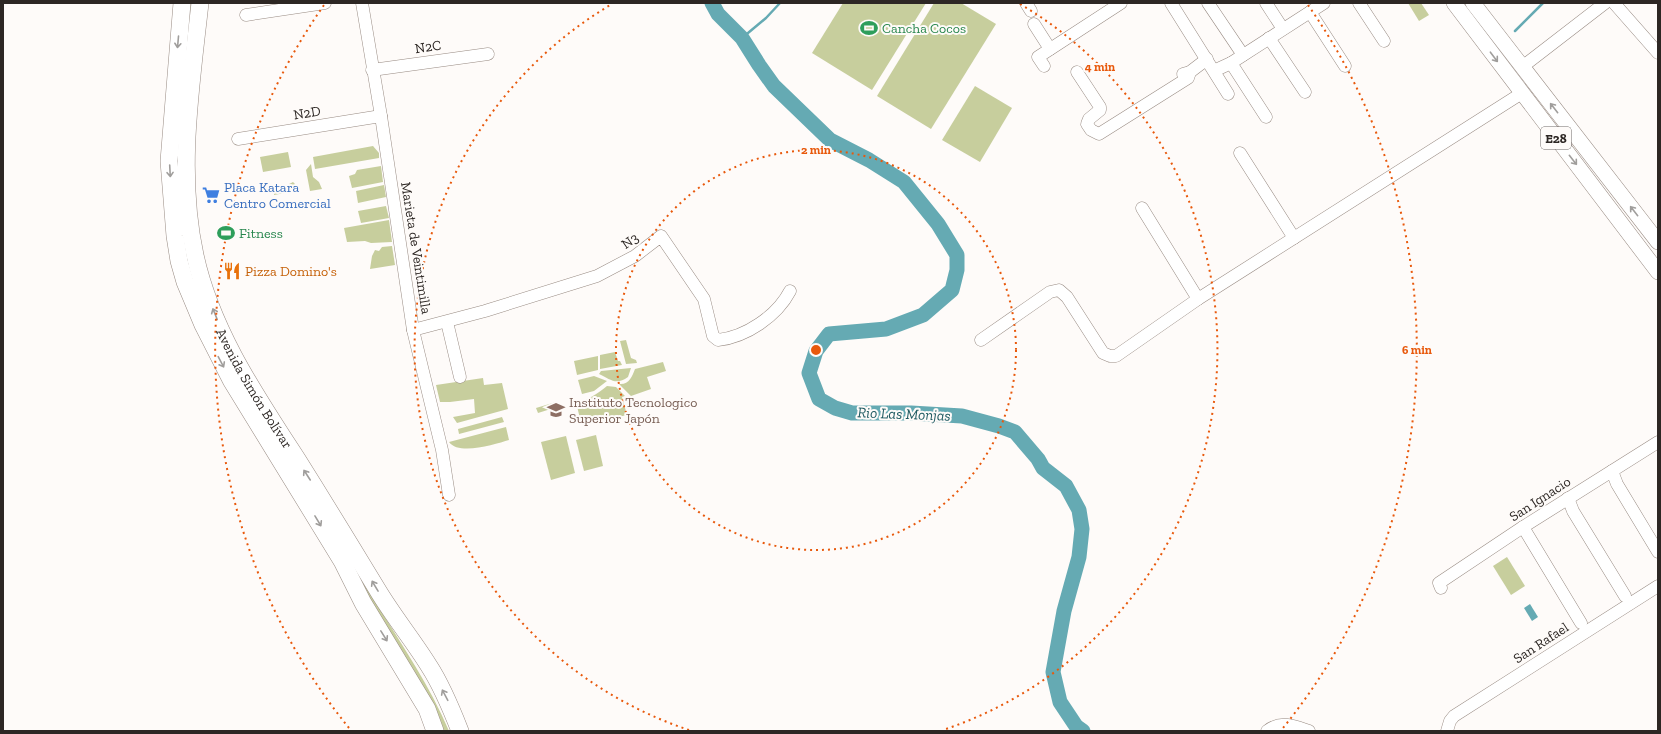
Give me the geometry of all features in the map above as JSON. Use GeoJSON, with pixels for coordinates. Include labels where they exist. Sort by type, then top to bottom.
{"type":"FeatureCollection","features":[{"type":"Feature","properties":{"kind":"highway","name":"Avenida Simón Bolívar"},"geometry":{"type":"LineString","coordinates":[[182,3],[169,161],[179,261],[185,282],[202,325],[231,380],[342,561],[363,603],[427,709],[435,731]]}},
{"type":"Feature","properties":{"kind":"highway","name":"Avenida Simón Bolívar"},"geometry":{"type":"LineString","coordinates":[[200,3],[187,144],[187,185],[189,222],[195,256],[206,294],[222,333],[241,371],[330,511],[380,594],[430,666],[448,700],[460,731]]}},
{"type":"Feature","properties":{"kind":"main road","name":"E28"},"geometry":{"type":"LineString","coordinates":[[1454,3],[1658,272]]}},
{"type":"Feature","properties":{"kind":"main road","name":"E28"},"geometry":{"type":"LineString","coordinates":[[1473,3],[1658,242]]}},
{"type":"Feature","properties":{"kind":"main road"},"geometry":{"type":"LineString","coordinates":[[1479,36],[1480,30],[1483,27],[1491,27]]}},
{"type":"Feature","properties":{"kind":"street"},"geometry":{"type":"LineString","coordinates":[[246,15],[325,3]]}},
{"type":"Feature","properties":{"kind":"street","name":"Marieta de Veintimilla"},"geometry":{"type":"LineString","coordinates":[[362,3],[372,70],[381,116],[413,330],[442,450],[450,496]]}},
{"type":"Feature","properties":{"kind":"street"},"geometry":{"type":"LineString","coordinates":[[1044,66],[1038,57],[1121,3]]}},
{"type":"Feature","properties":{"kind":"street"},"geometry":{"type":"LineString","coordinates":[[1171,3],[1228,94]]}},
{"type":"Feature","properties":{"kind":"street"},"geometry":{"type":"LineString","coordinates":[[1208,3],[1243,55]]}},
{"type":"Feature","properties":{"kind":"street"},"geometry":{"type":"LineString","coordinates":[[1266,3],[1283,29]]}},
{"type":"Feature","properties":{"kind":"street"},"geometry":{"type":"LineString","coordinates":[[1359,3],[1384,41]]}},
{"type":"Feature","properties":{"kind":"street"},"geometry":{"type":"LineString","coordinates":[[1522,67],[1605,3]]}},
{"type":"Feature","properties":{"kind":"street"},"geometry":{"type":"LineString","coordinates":[[1614,3],[1658,53]]}},
{"type":"Feature","properties":{"kind":"street"},"geometry":{"type":"LineString","coordinates":[[1210,64],[1218,70],[1322,4]]}},
{"type":"Feature","properties":{"kind":"street"},"geometry":{"type":"LineString","coordinates":[[1310,12],[1345,66]]}},
{"type":"Feature","properties":{"kind":"street"},"geometry":{"type":"LineString","coordinates":[[1034,24],[1050,50]]}},
{"type":"Feature","properties":{"kind":"street"},"geometry":{"type":"LineString","coordinates":[[1269,38],[1305,92]]}},
{"type":"Feature","properties":{"kind":"street","name":"N2C"},"geometry":{"type":"LineString","coordinates":[[372,70],[488,54]]}},
{"type":"Feature","properties":{"kind":"street"},"geometry":{"type":"LineString","coordinates":[[1231,63],[1266,117]]}},
{"type":"Feature","properties":{"kind":"street"},"geometry":{"type":"LineString","coordinates":[[1077,72],[1100,107],[1100,110],[1089,119],[1087,124],[1090,130],[1096,134],[1099,128],[1184,73],[1210,64]]}},
{"type":"Feature","properties":{"kind":"street"},"geometry":{"type":"LineString","coordinates":[[981,340],[1050,292],[1059,290],[1067,297],[1103,353],[1108,356],[1116,356],[1198,299],[1522,93]]}},
{"type":"Feature","properties":{"kind":"street","name":"N2D"},"geometry":{"type":"LineString","coordinates":[[238,139],[381,116]]}},
{"type":"Feature","properties":{"kind":"street"},"geometry":{"type":"LineString","coordinates":[[1240,153],[1294,238]]}},
{"type":"Feature","properties":{"kind":"street"},"geometry":{"type":"LineString","coordinates":[[1142,208],[1198,299]]}},
{"type":"Feature","properties":{"kind":"street","name":"N3"},"geometry":{"type":"LineString","coordinates":[[413,330],[447,322],[597,276],[635,256],[661,236],[704,299],[713,336],[718,340],[737,335],[762,323],[782,304],[790,291]]}},
{"type":"Feature","properties":{"kind":"street"},"geometry":{"type":"LineString","coordinates":[[447,322],[460,377]]}},
{"type":"Feature","properties":{"kind":"street","name":"San Ignacio"},"geometry":{"type":"LineString","coordinates":[[1440,585],[1523,527],[1568,498],[1657,446]]}},
{"type":"Feature","properties":{"kind":"street"},"geometry":{"type":"LineString","coordinates":[[1612,471],[1617,484],[1658,552]]}},
{"type":"Feature","properties":{"kind":"street"},"geometry":{"type":"LineString","coordinates":[[1568,498],[1574,511],[1625,596]]}},
{"type":"Feature","properties":{"kind":"street"},"geometry":{"type":"LineString","coordinates":[[1523,527],[1581,623]]}},
{"type":"Feature","properties":{"kind":"street","name":"San Rafael"},"geometry":{"type":"LineString","coordinates":[[1447,731],[1450,721],[1454,716],[1658,586]]}},
{"type":"Feature","properties":{"kind":"street"},"geometry":{"type":"LineString","coordinates":[[1267,731],[1275,726],[1286,724],[1309,731]]}},
{"type":"Feature","properties":{"kind":"green space"},"geometry":{"type":"Polygon","coordinates":[[[189,3],[194,3],[181,111],[180,179],[181,202],[187,246],[197,288],[205,310],[236,372],[353,560],[378,606],[425,682],[449,731],[444,731],[420,684],[374,610],[331,533],[235,379],[202,312],[187,266],[177,201],[176,135],[178,102],[189,3]]]}},
{"type":"Feature","properties":{"kind":"green space","name":"Cancha Cocos"},"geometry":{"type":"Polygon","coordinates":[[[843,3],[926,3],[872,90],[812,53],[843,3]]]}},
{"type":"Feature","properties":{"kind":"green space"},"geometry":{"type":"Polygon","coordinates":[[[934,3],[961,3],[996,24],[931,129],[877,96],[934,3]]]}},
{"type":"Feature","properties":{"kind":"green space"},"geometry":{"type":"Polygon","coordinates":[[[1408,3],[1421,3],[1429,15],[1419,21],[1408,3]]]}},
{"type":"Feature","properties":{"kind":"green space"},"geometry":{"type":"Polygon","coordinates":[[[975,86],[1012,108],[980,162],[942,140],[975,86]]]}},
{"type":"Feature","properties":{"kind":"green space"},"geometry":{"type":"Polygon","coordinates":[[[373,146],[379,153],[379,158],[315,169],[313,157],[373,146]]]}},
{"type":"Feature","properties":{"kind":"green space"},"geometry":{"type":"Polygon","coordinates":[[[288,152],[291,167],[263,172],[260,157],[288,152]]]}},
{"type":"Feature","properties":{"kind":"green space"},"geometry":{"type":"Polygon","coordinates":[[[311,164],[313,177],[319,182],[322,189],[310,191],[306,170],[311,164]]]}},
{"type":"Feature","properties":{"kind":"green space"},"geometry":{"type":"Polygon","coordinates":[[[381,166],[383,182],[352,188],[349,176],[355,174],[357,170],[381,166]]]}},
{"type":"Feature","properties":{"kind":"green space"},"geometry":{"type":"Polygon","coordinates":[[[293,182],[295,184],[295,191],[274,195],[274,192],[293,182]]]}},
{"type":"Feature","properties":{"kind":"green space"},"geometry":{"type":"Polygon","coordinates":[[[384,185],[386,197],[358,203],[356,191],[384,185]]]}},
{"type":"Feature","properties":{"kind":"green space"},"geometry":{"type":"Polygon","coordinates":[[[386,206],[389,218],[361,223],[358,211],[386,206]]]}},
{"type":"Feature","properties":{"kind":"green space"},"geometry":{"type":"Polygon","coordinates":[[[389,220],[392,242],[347,242],[344,228],[389,220]]]}},
{"type":"Feature","properties":{"kind":"green space"},"geometry":{"type":"Polygon","coordinates":[[[392,246],[395,265],[370,269],[372,256],[375,250],[379,251],[382,247],[392,246]]]}},
{"type":"Feature","properties":{"kind":"green space"},"geometry":{"type":"Polygon","coordinates":[[[626,340],[631,358],[636,360],[637,363],[626,364],[620,341],[626,340]]]}},
{"type":"Feature","properties":{"kind":"green space"},"geometry":{"type":"Polygon","coordinates":[[[615,352],[618,361],[620,361],[622,365],[600,369],[600,355],[615,352]]]}},
{"type":"Feature","properties":{"kind":"green space"},"geometry":{"type":"Polygon","coordinates":[[[598,356],[598,370],[577,375],[574,361],[598,356]]]}},
{"type":"Feature","properties":{"kind":"green space"},"geometry":{"type":"Polygon","coordinates":[[[663,362],[666,371],[647,377],[651,389],[631,396],[619,384],[628,382],[635,369],[663,362]]]}},
{"type":"Feature","properties":{"kind":"green space"},"geometry":{"type":"Polygon","coordinates":[[[631,368],[628,377],[620,381],[610,380],[599,374],[601,371],[631,368]]]}},
{"type":"Feature","properties":{"kind":"green space"},"geometry":{"type":"Polygon","coordinates":[[[594,376],[607,381],[594,391],[582,394],[578,380],[594,376]]]}},
{"type":"Feature","properties":{"kind":"green space"},"geometry":{"type":"Polygon","coordinates":[[[483,378],[484,385],[502,383],[508,409],[457,423],[453,417],[475,413],[474,399],[440,402],[436,385],[483,378]]]}},
{"type":"Feature","properties":{"kind":"green space"},"geometry":{"type":"Polygon","coordinates":[[[607,386],[616,387],[625,396],[622,397],[627,415],[583,425],[581,423],[577,406],[607,386]]]}},
{"type":"Feature","properties":{"kind":"green space"},"geometry":{"type":"Polygon","coordinates":[[[556,402],[557,407],[538,413],[536,408],[556,402]]]}},
{"type":"Feature","properties":{"kind":"green space"},"geometry":{"type":"Polygon","coordinates":[[[502,417],[504,422],[459,434],[458,429],[502,417]]]}},
{"type":"Feature","properties":{"kind":"green space"},"geometry":{"type":"Polygon","coordinates":[[[506,427],[509,440],[496,444],[469,449],[454,446],[449,442],[506,427]]]}},
{"type":"Feature","properties":{"kind":"green space"},"geometry":{"type":"Polygon","coordinates":[[[596,435],[603,466],[584,471],[576,440],[596,435]]]}},
{"type":"Feature","properties":{"kind":"green space"},"geometry":{"type":"Polygon","coordinates":[[[566,436],[575,473],[551,480],[541,442],[566,436]]]}},
{"type":"Feature","properties":{"kind":"green space"},"geometry":{"type":"Polygon","coordinates":[[[1507,557],[1525,586],[1511,595],[1493,566],[1507,557]]]}},
{"type":"Feature","properties":{"kind":"water"},"geometry":{"type":"Polygon","coordinates":[[[1530,604],[1538,617],[1532,621],[1524,608],[1530,604]]]}},
{"type":"Feature","properties":{"kind":"waterway","name":"Rio Las Monjas"},"geometry":{"type":"LineString","coordinates":[[712,3],[718,14],[742,38],[774,86],[830,140],[869,160],[904,182],[938,224],[957,255],[957,270],[952,290],[923,315],[886,329],[829,334],[816,351],[809,373],[819,399],[835,408],[852,413],[911,413],[962,416],[1015,432],[1038,459],[1043,468],[1066,486],[1079,510],[1082,529],[1079,557],[1064,611],[1053,672],[1060,702],[1076,726],[1083,731]]}},
{"type":"Feature","properties":{"kind":"waterway"},"geometry":{"type":"LineString","coordinates":[[742,38],[766,18],[780,3]]}},
{"type":"Feature","properties":{"kind":"waterway"},"geometry":{"type":"LineString","coordinates":[[1515,31],[1543,3]]}},
{"type":"Feature","properties":{"kind":"place","name":"Cancha Cocos"},"geometry":{"type":"Point","coordinates":[869,28]}},
{"type":"Feature","properties":{"kind":"place","name":"Placa Katara Centro Comercial"},"geometry":{"type":"Point","coordinates":[211,195]}},
{"type":"Feature","properties":{"kind":"place","name":"Fitness"},"geometry":{"type":"Point","coordinates":[226,233]}},
{"type":"Feature","properties":{"kind":"place","name":"Pizza Domino's"},"geometry":{"type":"Point","coordinates":[232,271]}},
{"type":"Feature","properties":{"kind":"place","name":"Instituto Tecnologico Superior Japón"},"geometry":{"type":"Point","coordinates":[556,410]}}]}
